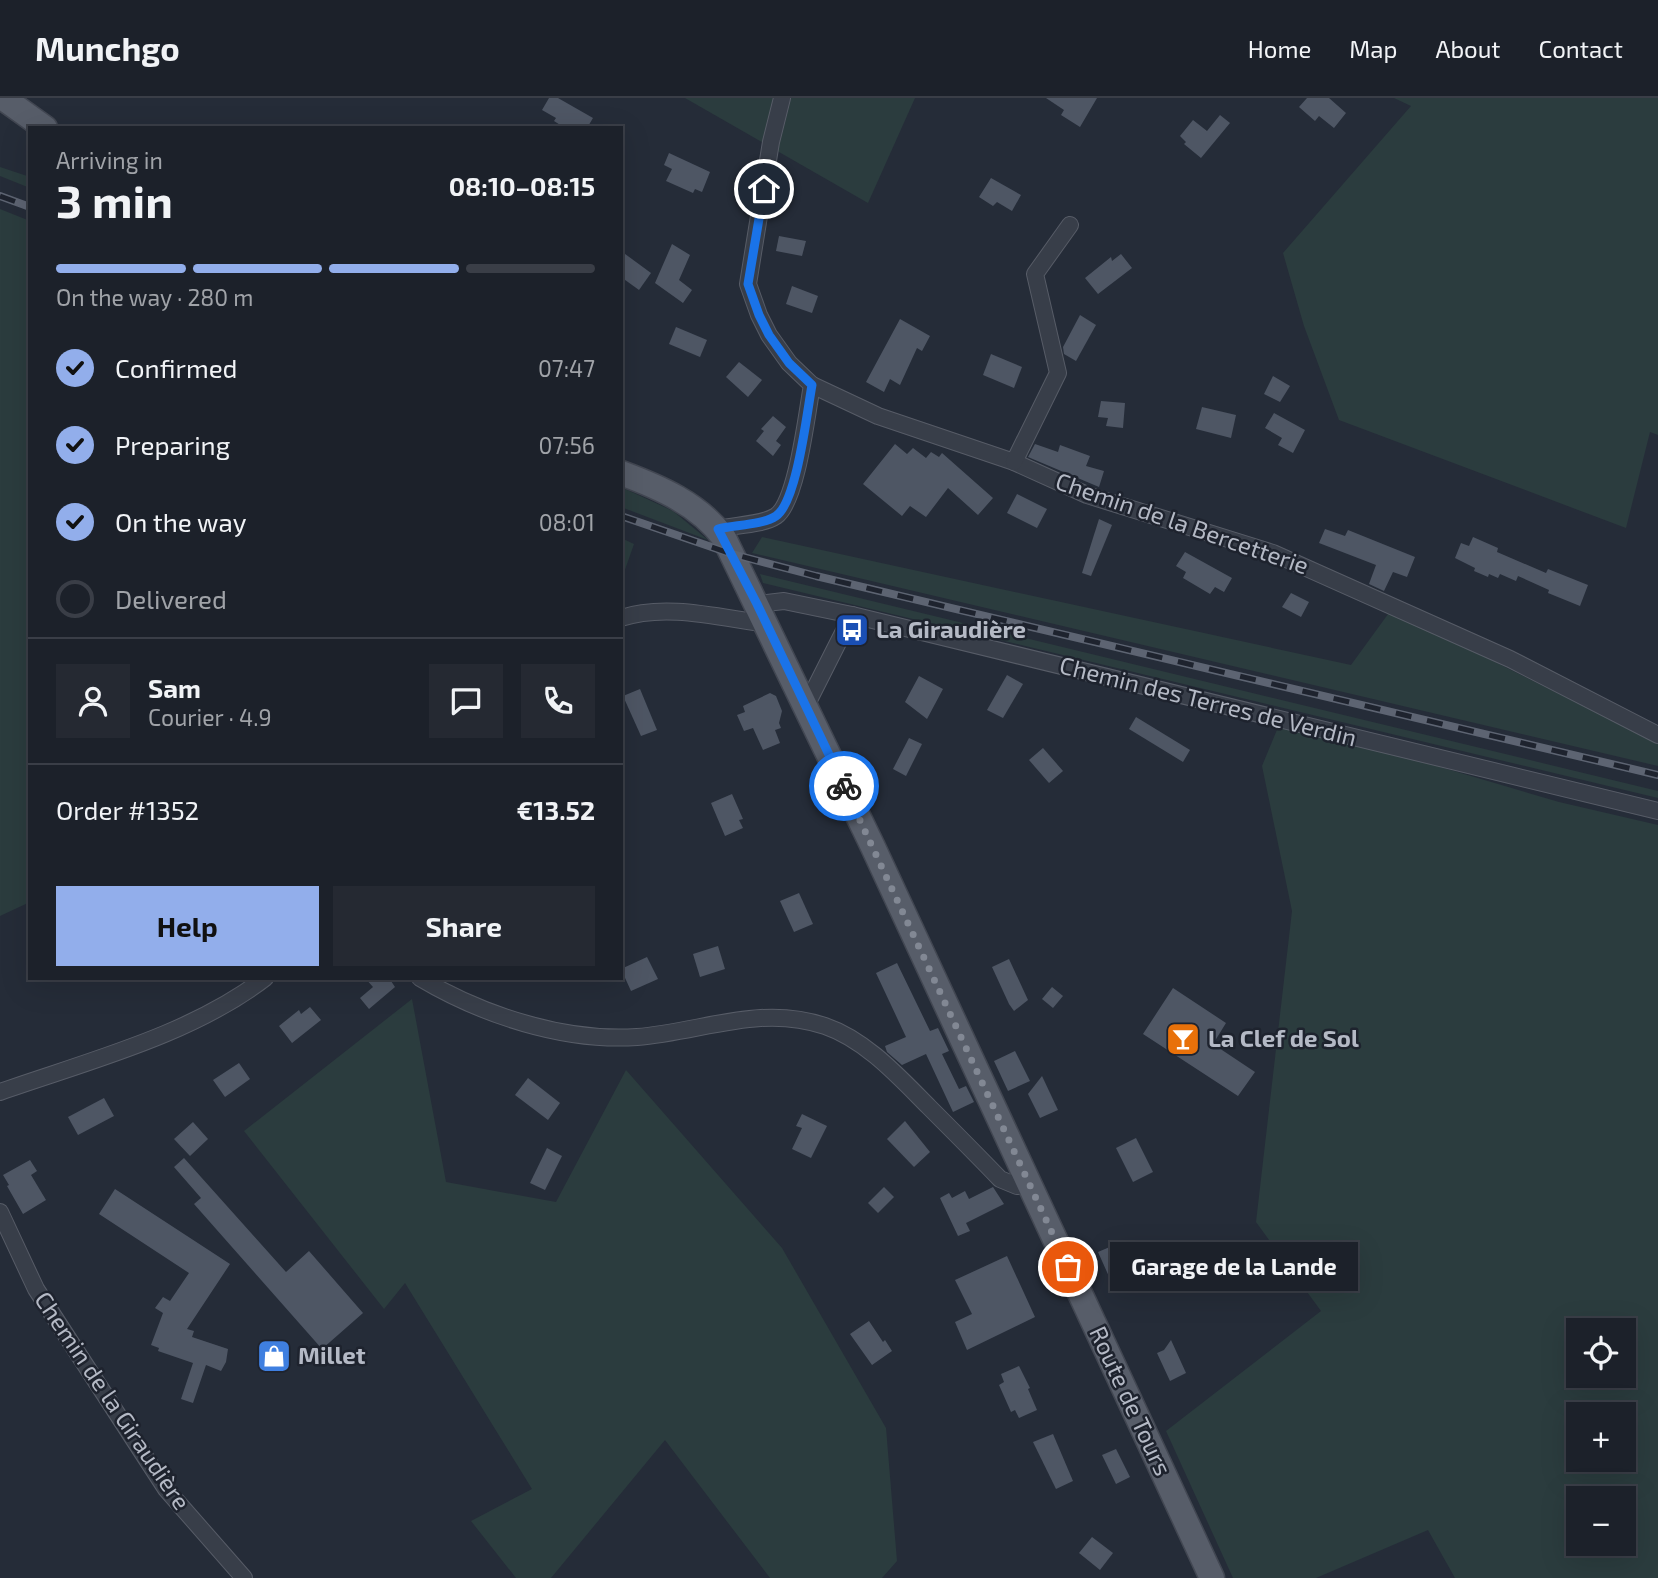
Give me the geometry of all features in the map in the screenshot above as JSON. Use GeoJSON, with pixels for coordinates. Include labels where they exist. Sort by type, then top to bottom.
{"type":"FeatureCollection","features":[{"type":"Feature","properties":{"kind":"main road"},"geometry":{"type":"LineString","coordinates":[[3,98],[43,126]]}},
{"type":"Feature","properties":{"kind":"main road","name":"Route de Tours"},"geometry":{"type":"LineString","coordinates":[[623,474],[681,500],[718,529],[806,706],[1212,1578]]}},
{"type":"Feature","properties":{"kind":"street","name":"Chemin de la Bercetterie"},"geometry":{"type":"LineString","coordinates":[[782,98],[771,142],[748,284],[769,335],[789,363],[812,385],[878,416],[1014,462],[1087,495],[1239,541],[1299,563],[1510,659],[1658,734]]}},
{"type":"Feature","properties":{"kind":"street"},"geometry":{"type":"LineString","coordinates":[[1014,462],[1059,373],[1035,274],[1070,225]]}},
{"type":"Feature","properties":{"kind":"street"},"geometry":{"type":"LineString","coordinates":[[718,529],[774,518],[785,508],[795,477],[812,385]]}},
{"type":"Feature","properties":{"kind":"street","name":"Chemin des Terres de Verdin"},"geometry":{"type":"LineString","coordinates":[[762,614],[784,601],[852,615],[1658,811]]}},
{"type":"Feature","properties":{"kind":"street"},"geometry":{"type":"LineString","coordinates":[[623,618],[643,613],[762,614]]}},
{"type":"Feature","properties":{"kind":"street"},"geometry":{"type":"LineString","coordinates":[[806,706],[852,615]]}},
{"type":"Feature","properties":{"kind":"street"},"geometry":{"type":"LineString","coordinates":[[0,1092],[183,1027],[238,998],[262,980]]}},
{"type":"Feature","properties":{"kind":"street"},"geometry":{"type":"LineString","coordinates":[[424,980],[524,1025],[602,1037],[638,1037],[761,1017],[791,1017],[828,1026],[864,1046],[1000,1178],[1017,1186],[1030,1185]]}},
{"type":"Feature","properties":{"kind":"street","name":"Chemin de la Giraudière"},"geometry":{"type":"LineString","coordinates":[[0,1212],[36,1289],[166,1489],[244,1578]]}},
{"type":"Feature","properties":{"kind":"shaded area"},"geometry":{"type":"Polygon","coordinates":[[[685,98],[915,98],[868,203],[685,98]]]}},
{"type":"Feature","properties":{"kind":"shaded area"},"geometry":{"type":"Polygon","coordinates":[[[1394,98],[1658,98],[1658,435],[1650,432],[1626,528],[1339,420],[1304,326],[1283,253],[1411,106],[1394,98]]]}},
{"type":"Feature","properties":{"kind":"shaded area"},"geometry":{"type":"Polygon","coordinates":[[[0,167],[28,176],[28,187],[0,176],[0,167]]]}},
{"type":"Feature","properties":{"kind":"shaded area"},"geometry":{"type":"Polygon","coordinates":[[[0,209],[28,220],[28,903],[0,916],[0,209]]]}},
{"type":"Feature","properties":{"kind":"shaded area"},"geometry":{"type":"Polygon","coordinates":[[[623,488],[673,511],[708,540],[623,508],[623,488]]]}},
{"type":"Feature","properties":{"kind":"shaded area"},"geometry":{"type":"Polygon","coordinates":[[[762,537],[1351,665],[1391,610],[1655,742],[1658,736],[1658,766],[752,553],[762,537]]]}},
{"type":"Feature","properties":{"kind":"shaded area"},"geometry":{"type":"Polygon","coordinates":[[[623,539],[634,544],[623,575],[623,539]]]}},
{"type":"Feature","properties":{"kind":"shaded area"},"geometry":{"type":"Polygon","coordinates":[[[760,574],[1658,791],[1658,798],[763,583],[760,574]]]}},
{"type":"Feature","properties":{"kind":"shaded area"},"geometry":{"type":"Polygon","coordinates":[[[1281,720],[1559,802],[1658,825],[1658,1578],[1455,1578],[1428,1530],[1316,1578],[1233,1578],[1166,1431],[1321,1311],[1256,1222],[1292,911],[1262,766],[1281,720]]]}},
{"type":"Feature","properties":{"kind":"shaded area"},"geometry":{"type":"Polygon","coordinates":[[[412,999],[446,1182],[556,1202],[626,1070],[782,1248],[886,1428],[897,1561],[882,1578],[770,1578],[665,1440],[551,1578],[516,1578],[471,1521],[532,1489],[405,1283],[384,1309],[244,1131],[412,999]]]}},
{"type":"Feature","properties":{"kind":"building"},"geometry":{"type":"Polygon","coordinates":[[[549,98],[558,98],[593,118],[588,126],[562,126],[554,121],[556,118],[542,110],[549,98]]]}},
{"type":"Feature","properties":{"kind":"building"},"geometry":{"type":"Polygon","coordinates":[[[1046,98],[1097,98],[1080,127],[1061,115],[1064,110],[1046,98]]]}},
{"type":"Feature","properties":{"kind":"building"},"geometry":{"type":"Polygon","coordinates":[[[1307,98],[1329,98],[1346,113],[1334,128],[1319,116],[1315,121],[1299,107],[1307,98]]]}},
{"type":"Feature","properties":{"kind":"building"},"geometry":{"type":"Polygon","coordinates":[[[1220,115],[1230,123],[1201,158],[1184,144],[1186,142],[1180,136],[1193,120],[1207,131],[1220,115]]]}},
{"type":"Feature","properties":{"kind":"building"},"geometry":{"type":"Polygon","coordinates":[[[669,153],[710,172],[702,192],[695,189],[693,193],[666,181],[672,169],[664,165],[669,153]]]}},
{"type":"Feature","properties":{"kind":"building"},"geometry":{"type":"Polygon","coordinates":[[[991,178],[1021,195],[1012,211],[997,202],[993,206],[979,197],[991,178]]]}},
{"type":"Feature","properties":{"kind":"building"},"geometry":{"type":"Polygon","coordinates":[[[779,236],[806,241],[802,256],[776,251],[779,236]]]}},
{"type":"Feature","properties":{"kind":"building"},"geometry":{"type":"Polygon","coordinates":[[[672,244],[690,255],[679,280],[692,290],[683,303],[655,283],[672,244]]]}},
{"type":"Feature","properties":{"kind":"building"},"geometry":{"type":"Polygon","coordinates":[[[623,252],[651,273],[639,290],[623,278],[623,252]]]}},
{"type":"Feature","properties":{"kind":"building"},"geometry":{"type":"Polygon","coordinates":[[[1121,254],[1132,268],[1098,294],[1085,278],[1111,257],[1112,261],[1121,254]]]}},
{"type":"Feature","properties":{"kind":"building"},"geometry":{"type":"Polygon","coordinates":[[[792,286],[818,296],[812,313],[786,304],[792,286]]]}},
{"type":"Feature","properties":{"kind":"building"},"geometry":{"type":"Polygon","coordinates":[[[1080,315],[1096,325],[1076,361],[1064,354],[1063,347],[1080,315]]]}},
{"type":"Feature","properties":{"kind":"building"},"geometry":{"type":"Polygon","coordinates":[[[900,319],[930,336],[922,351],[917,348],[900,385],[890,379],[884,392],[866,382],[900,319]]]}},
{"type":"Feature","properties":{"kind":"building"},"geometry":{"type":"Polygon","coordinates":[[[676,327],[707,340],[700,357],[669,344],[676,327]]]}},
{"type":"Feature","properties":{"kind":"building"},"geometry":{"type":"Polygon","coordinates":[[[991,354],[1022,367],[1014,388],[983,375],[991,354]]]}},
{"type":"Feature","properties":{"kind":"building"},"geometry":{"type":"Polygon","coordinates":[[[739,362],[762,380],[748,397],[726,377],[739,362]]]}},
{"type":"Feature","properties":{"kind":"building"},"geometry":{"type":"Polygon","coordinates":[[[1273,376],[1290,386],[1280,402],[1264,394],[1273,376]]]}},
{"type":"Feature","properties":{"kind":"building"},"geometry":{"type":"Polygon","coordinates":[[[1101,401],[1125,403],[1123,428],[1106,426],[1108,418],[1098,417],[1101,401]]]}},
{"type":"Feature","properties":{"kind":"building"},"geometry":{"type":"Polygon","coordinates":[[[1202,407],[1236,415],[1231,438],[1196,429],[1202,407]]]}},
{"type":"Feature","properties":{"kind":"building"},"geometry":{"type":"Polygon","coordinates":[[[1274,413],[1305,430],[1293,453],[1278,445],[1282,438],[1265,428],[1274,413]]]}},
{"type":"Feature","properties":{"kind":"building"},"geometry":{"type":"Polygon","coordinates":[[[773,416],[786,427],[776,441],[781,445],[773,456],[756,441],[764,431],[761,429],[773,416]]]}},
{"type":"Feature","properties":{"kind":"building"},"geometry":{"type":"Polygon","coordinates":[[[895,444],[907,454],[913,448],[926,458],[931,452],[939,457],[942,453],[993,498],[978,515],[948,488],[926,517],[910,506],[902,516],[863,484],[895,444]]]}},
{"type":"Feature","properties":{"kind":"building"},"geometry":{"type":"Polygon","coordinates":[[[1035,444],[1058,452],[1060,445],[1090,456],[1086,466],[1104,471],[1099,487],[1028,457],[1035,444]]]}},
{"type":"Feature","properties":{"kind":"building"},"geometry":{"type":"Polygon","coordinates":[[[1017,494],[1047,509],[1037,528],[1007,513],[1017,494]]]}},
{"type":"Feature","properties":{"kind":"building"},"geometry":{"type":"Polygon","coordinates":[[[1099,519],[1112,525],[1091,576],[1082,573],[1099,519]]]}},
{"type":"Feature","properties":{"kind":"building"},"geometry":{"type":"Polygon","coordinates":[[[1325,529],[1345,536],[1348,530],[1415,557],[1407,577],[1393,572],[1384,591],[1369,584],[1376,565],[1319,543],[1325,529]]]}},
{"type":"Feature","properties":{"kind":"building"},"geometry":{"type":"Polygon","coordinates":[[[1473,537],[1498,548],[1497,552],[1546,573],[1548,569],[1588,585],[1580,606],[1548,593],[1549,590],[1518,576],[1516,581],[1500,574],[1498,578],[1489,574],[1488,577],[1474,571],[1475,568],[1455,558],[1461,543],[1469,546],[1473,537]]]}},
{"type":"Feature","properties":{"kind":"building"},"geometry":{"type":"Polygon","coordinates":[[[1185,552],[1232,578],[1224,592],[1215,587],[1210,594],[1183,578],[1186,572],[1176,566],[1185,552]]]}},
{"type":"Feature","properties":{"kind":"building"},"geometry":{"type":"Polygon","coordinates":[[[1291,593],[1309,602],[1301,617],[1282,607],[1291,593]]]}},
{"type":"Feature","properties":{"kind":"building"},"geometry":{"type":"Polygon","coordinates":[[[1007,675],[1023,684],[1003,718],[987,710],[1007,675]]]}},
{"type":"Feature","properties":{"kind":"building"},"geometry":{"type":"Polygon","coordinates":[[[919,676],[943,689],[927,719],[905,702],[919,676]]]}},
{"type":"Feature","properties":{"kind":"building"},"geometry":{"type":"Polygon","coordinates":[[[640,689],[657,730],[641,736],[623,696],[640,689]]]}},
{"type":"Feature","properties":{"kind":"building"},"geometry":{"type":"Polygon","coordinates":[[[770,693],[776,696],[782,711],[779,723],[781,728],[775,730],[780,743],[763,750],[753,728],[744,731],[737,715],[745,712],[743,706],[770,693]]]}},
{"type":"Feature","properties":{"kind":"building"},"geometry":{"type":"Polygon","coordinates":[[[1136,717],[1190,750],[1183,762],[1129,729],[1136,717]]]}},
{"type":"Feature","properties":{"kind":"building"},"geometry":{"type":"Polygon","coordinates":[[[909,738],[922,744],[906,776],[893,769],[909,738]]]}},
{"type":"Feature","properties":{"kind":"building"},"geometry":{"type":"Polygon","coordinates":[[[1043,748],[1063,771],[1049,783],[1029,760],[1043,748]]]}},
{"type":"Feature","properties":{"kind":"building"},"geometry":{"type":"Polygon","coordinates":[[[732,794],[743,819],[739,820],[743,828],[725,836],[711,803],[732,794]]]}},
{"type":"Feature","properties":{"kind":"building"},"geometry":{"type":"Polygon","coordinates":[[[799,893],[813,924],[794,932],[780,901],[799,893]]]}},
{"type":"Feature","properties":{"kind":"building"},"geometry":{"type":"Polygon","coordinates":[[[718,946],[725,969],[700,977],[693,954],[718,946]]]}},
{"type":"Feature","properties":{"kind":"building"},"geometry":{"type":"Polygon","coordinates":[[[647,957],[658,979],[631,991],[623,968],[647,957]]]}},
{"type":"Feature","properties":{"kind":"building"},"geometry":{"type":"Polygon","coordinates":[[[1009,959],[1028,1000],[1014,1011],[992,967],[1009,959]]]}},
{"type":"Feature","properties":{"kind":"building"},"geometry":{"type":"Polygon","coordinates":[[[897,963],[930,1031],[938,1028],[949,1051],[942,1054],[959,1089],[966,1086],[974,1102],[953,1112],[926,1054],[902,1065],[887,1052],[885,1046],[906,1037],[876,973],[897,963]]]}},
{"type":"Feature","properties":{"kind":"building"},"geometry":{"type":"Polygon","coordinates":[[[367,980],[390,980],[395,987],[369,1009],[360,998],[373,987],[367,980]]]}},
{"type":"Feature","properties":{"kind":"building"},"geometry":{"type":"Polygon","coordinates":[[[1052,987],[1063,996],[1053,1008],[1042,999],[1052,987]]]}},
{"type":"Feature","properties":{"kind":"building","name":"La Clef de Sol"},"geometry":{"type":"Polygon","coordinates":[[[1173,988],[1226,1023],[1213,1044],[1255,1072],[1238,1096],[1143,1034],[1173,988]]]}},
{"type":"Feature","properties":{"kind":"building"},"geometry":{"type":"Polygon","coordinates":[[[310,1007],[321,1020],[292,1043],[279,1026],[299,1010],[301,1014],[310,1007]]]}},
{"type":"Feature","properties":{"kind":"building"},"geometry":{"type":"Polygon","coordinates":[[[1015,1051],[1030,1081],[1008,1091],[994,1061],[1015,1051]]]}},
{"type":"Feature","properties":{"kind":"building"},"geometry":{"type":"Polygon","coordinates":[[[239,1063],[250,1079],[225,1097],[213,1080],[239,1063]]]}},
{"type":"Feature","properties":{"kind":"building"},"geometry":{"type":"Polygon","coordinates":[[[1042,1076],[1058,1110],[1040,1118],[1028,1094],[1042,1076]]]}},
{"type":"Feature","properties":{"kind":"building"},"geometry":{"type":"Polygon","coordinates":[[[528,1078],[560,1103],[548,1120],[515,1095],[528,1078]]]}},
{"type":"Feature","properties":{"kind":"building"},"geometry":{"type":"Polygon","coordinates":[[[104,1098],[114,1116],[78,1135],[68,1117],[104,1098]]]}},
{"type":"Feature","properties":{"kind":"building"},"geometry":{"type":"Polygon","coordinates":[[[802,1114],[827,1126],[811,1158],[792,1149],[802,1128],[796,1126],[802,1114]]]}},
{"type":"Feature","properties":{"kind":"building"},"geometry":{"type":"Polygon","coordinates":[[[905,1121],[930,1152],[914,1167],[887,1139],[905,1121]]]}},
{"type":"Feature","properties":{"kind":"building"},"geometry":{"type":"Polygon","coordinates":[[[193,1122],[208,1139],[190,1156],[174,1139],[193,1122]]]}},
{"type":"Feature","properties":{"kind":"building"},"geometry":{"type":"Polygon","coordinates":[[[1136,1138],[1153,1172],[1133,1182],[1116,1148],[1136,1138]]]}},
{"type":"Feature","properties":{"kind":"building"},"geometry":{"type":"Polygon","coordinates":[[[547,1148],[562,1156],[545,1190],[530,1183],[547,1148]]]}},
{"type":"Feature","properties":{"kind":"building"},"geometry":{"type":"Polygon","coordinates":[[[184,1158],[286,1272],[309,1251],[363,1313],[322,1349],[194,1204],[201,1198],[174,1167],[184,1158]]]}},
{"type":"Feature","properties":{"kind":"building"},"geometry":{"type":"Polygon","coordinates":[[[30,1160],[37,1171],[31,1175],[46,1200],[23,1214],[3,1175],[30,1160]]]}},
{"type":"Feature","properties":{"kind":"building"},"geometry":{"type":"Polygon","coordinates":[[[884,1187],[894,1197],[878,1213],[868,1203],[884,1187]]]}},
{"type":"Feature","properties":{"kind":"building"},"geometry":{"type":"Polygon","coordinates":[[[993,1187],[1004,1204],[966,1223],[970,1231],[958,1236],[940,1198],[949,1193],[952,1198],[965,1191],[969,1199],[993,1187]]]}},
{"type":"Feature","properties":{"kind":"building"},"geometry":{"type":"Polygon","coordinates":[[[115,1189],[230,1264],[187,1329],[194,1331],[192,1337],[228,1349],[221,1371],[206,1365],[193,1403],[181,1399],[193,1363],[158,1351],[159,1348],[151,1345],[163,1313],[155,1308],[163,1297],[170,1301],[189,1273],[99,1214],[115,1189]]]}},
{"type":"Feature","properties":{"kind":"building"},"geometry":{"type":"Polygon","coordinates":[[[1119,1243],[1129,1265],[1135,1263],[1142,1278],[1115,1290],[1098,1252],[1119,1243]]]}},
{"type":"Feature","properties":{"kind":"building"},"geometry":{"type":"Polygon","coordinates":[[[1007,1256],[1035,1317],[967,1350],[955,1322],[972,1314],[955,1280],[1007,1256]]]}},
{"type":"Feature","properties":{"kind":"building"},"geometry":{"type":"Polygon","coordinates":[[[869,1321],[892,1351],[872,1365],[850,1334],[869,1321]]]}},
{"type":"Feature","properties":{"kind":"building"},"geometry":{"type":"Polygon","coordinates":[[[1171,1340],[1186,1373],[1170,1381],[1157,1353],[1164,1350],[1171,1340]]]}},
{"type":"Feature","properties":{"kind":"building"},"geometry":{"type":"Polygon","coordinates":[[[1019,1366],[1037,1410],[1019,1418],[1015,1410],[1011,1412],[999,1385],[1004,1382],[1001,1374],[1019,1366]]]}},
{"type":"Feature","properties":{"kind":"building"},"geometry":{"type":"Polygon","coordinates":[[[1053,1434],[1073,1481],[1056,1489],[1033,1442],[1053,1434]]]}},
{"type":"Feature","properties":{"kind":"building"},"geometry":{"type":"Polygon","coordinates":[[[1116,1449],[1130,1477],[1116,1484],[1102,1455],[1116,1449]]]}},
{"type":"Feature","properties":{"kind":"building"},"geometry":{"type":"Polygon","coordinates":[[[1092,1537],[1113,1553],[1100,1570],[1079,1553],[1092,1537]]]}},
{"type":"Feature","properties":{"kind":"railway"},"geometry":{"type":"LineString","coordinates":[[0,196],[28,206]]}},
{"type":"Feature","properties":{"kind":"railway"},"geometry":{"type":"LineString","coordinates":[[623,517],[732,554],[816,576],[1658,775]]}},
{"type":"Feature","properties":{"kind":"way so far"},"geometry":{"type":"LineString","coordinates":[[844,786],[1068,1267]]}},
{"type":"Feature","properties":{"kind":"place","name":"La Giraudière"},"geometry":{"type":"Point","coordinates":[852,630]}},
{"type":"Feature","properties":{"kind":"place","name":"La Clef de Sol"},"geometry":{"type":"Point","coordinates":[1183,1039]}},
{"type":"Feature","properties":{"kind":"place","name":"Garage de la Lande"},"geometry":{"type":"Point","coordinates":[1068,1267]}},
{"type":"Feature","properties":{"kind":"place","name":"Millet"},"geometry":{"type":"Point","coordinates":[274,1356]}},
{"type":"Feature","properties":{"kind":"route"},"geometry":{"type":"LineString","coordinates":[[764,189],[748,284],[769,335],[789,363],[812,385],[795,477],[785,508],[774,518],[718,529],[844,786]]}}]}
